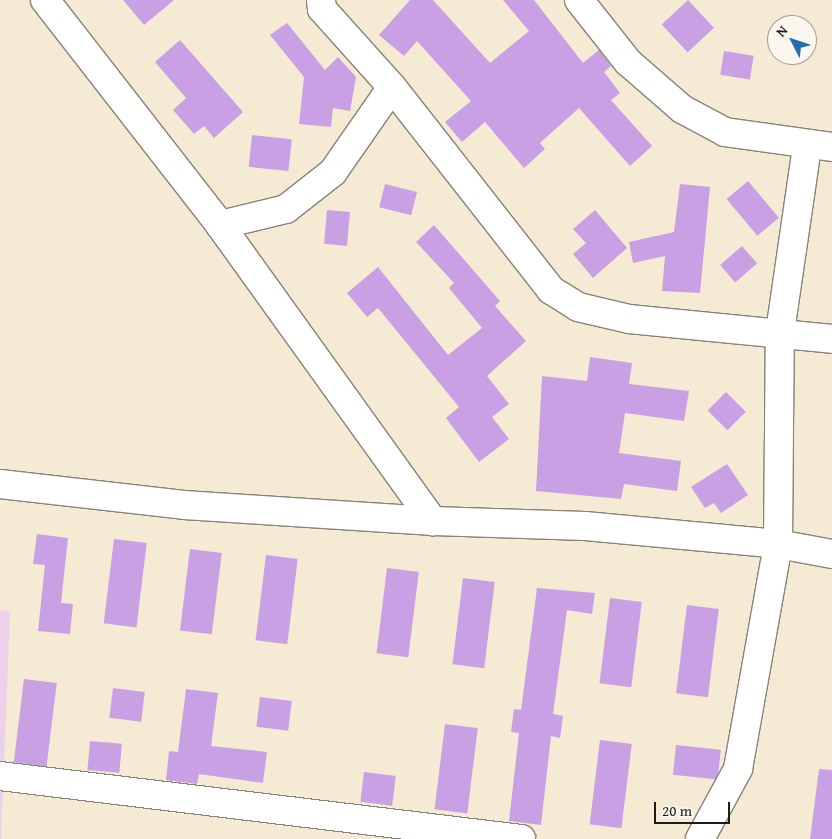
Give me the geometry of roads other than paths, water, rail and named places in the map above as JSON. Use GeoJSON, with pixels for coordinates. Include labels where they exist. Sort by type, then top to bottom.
{"type":"FeatureCollection","features":[{"type":"Feature","properties":{"kind":"street"},"geometry":{"type":"LineString","coordinates":[[45,0],[220,225],[433,521]]}},
{"type":"Feature","properties":{"kind":"street"},"geometry":{"type":"LineString","coordinates":[[320,0],[322,9],[392,87],[551,290],[578,307],[629,319],[780,332],[832,339]]}},
{"type":"Feature","properties":{"kind":"street"},"geometry":{"type":"LineString","coordinates":[[579,0],[628,62],[682,109],[725,132],[819,147],[780,332],[778,544],[738,769],[700,839]]}},
{"type":"Feature","properties":{"kind":"street"},"geometry":{"type":"LineString","coordinates":[[220,225],[286,209],[333,172],[392,87]]}},
{"type":"Feature","properties":{"kind":"street"},"geometry":{"type":"LineString","coordinates":[[0,484],[184,505],[433,521],[586,526],[778,544],[832,554]]}},
{"type":"Feature","properties":{"kind":"street"},"geometry":{"type":"LineString","coordinates":[[0,776],[521,839]]}}]}
